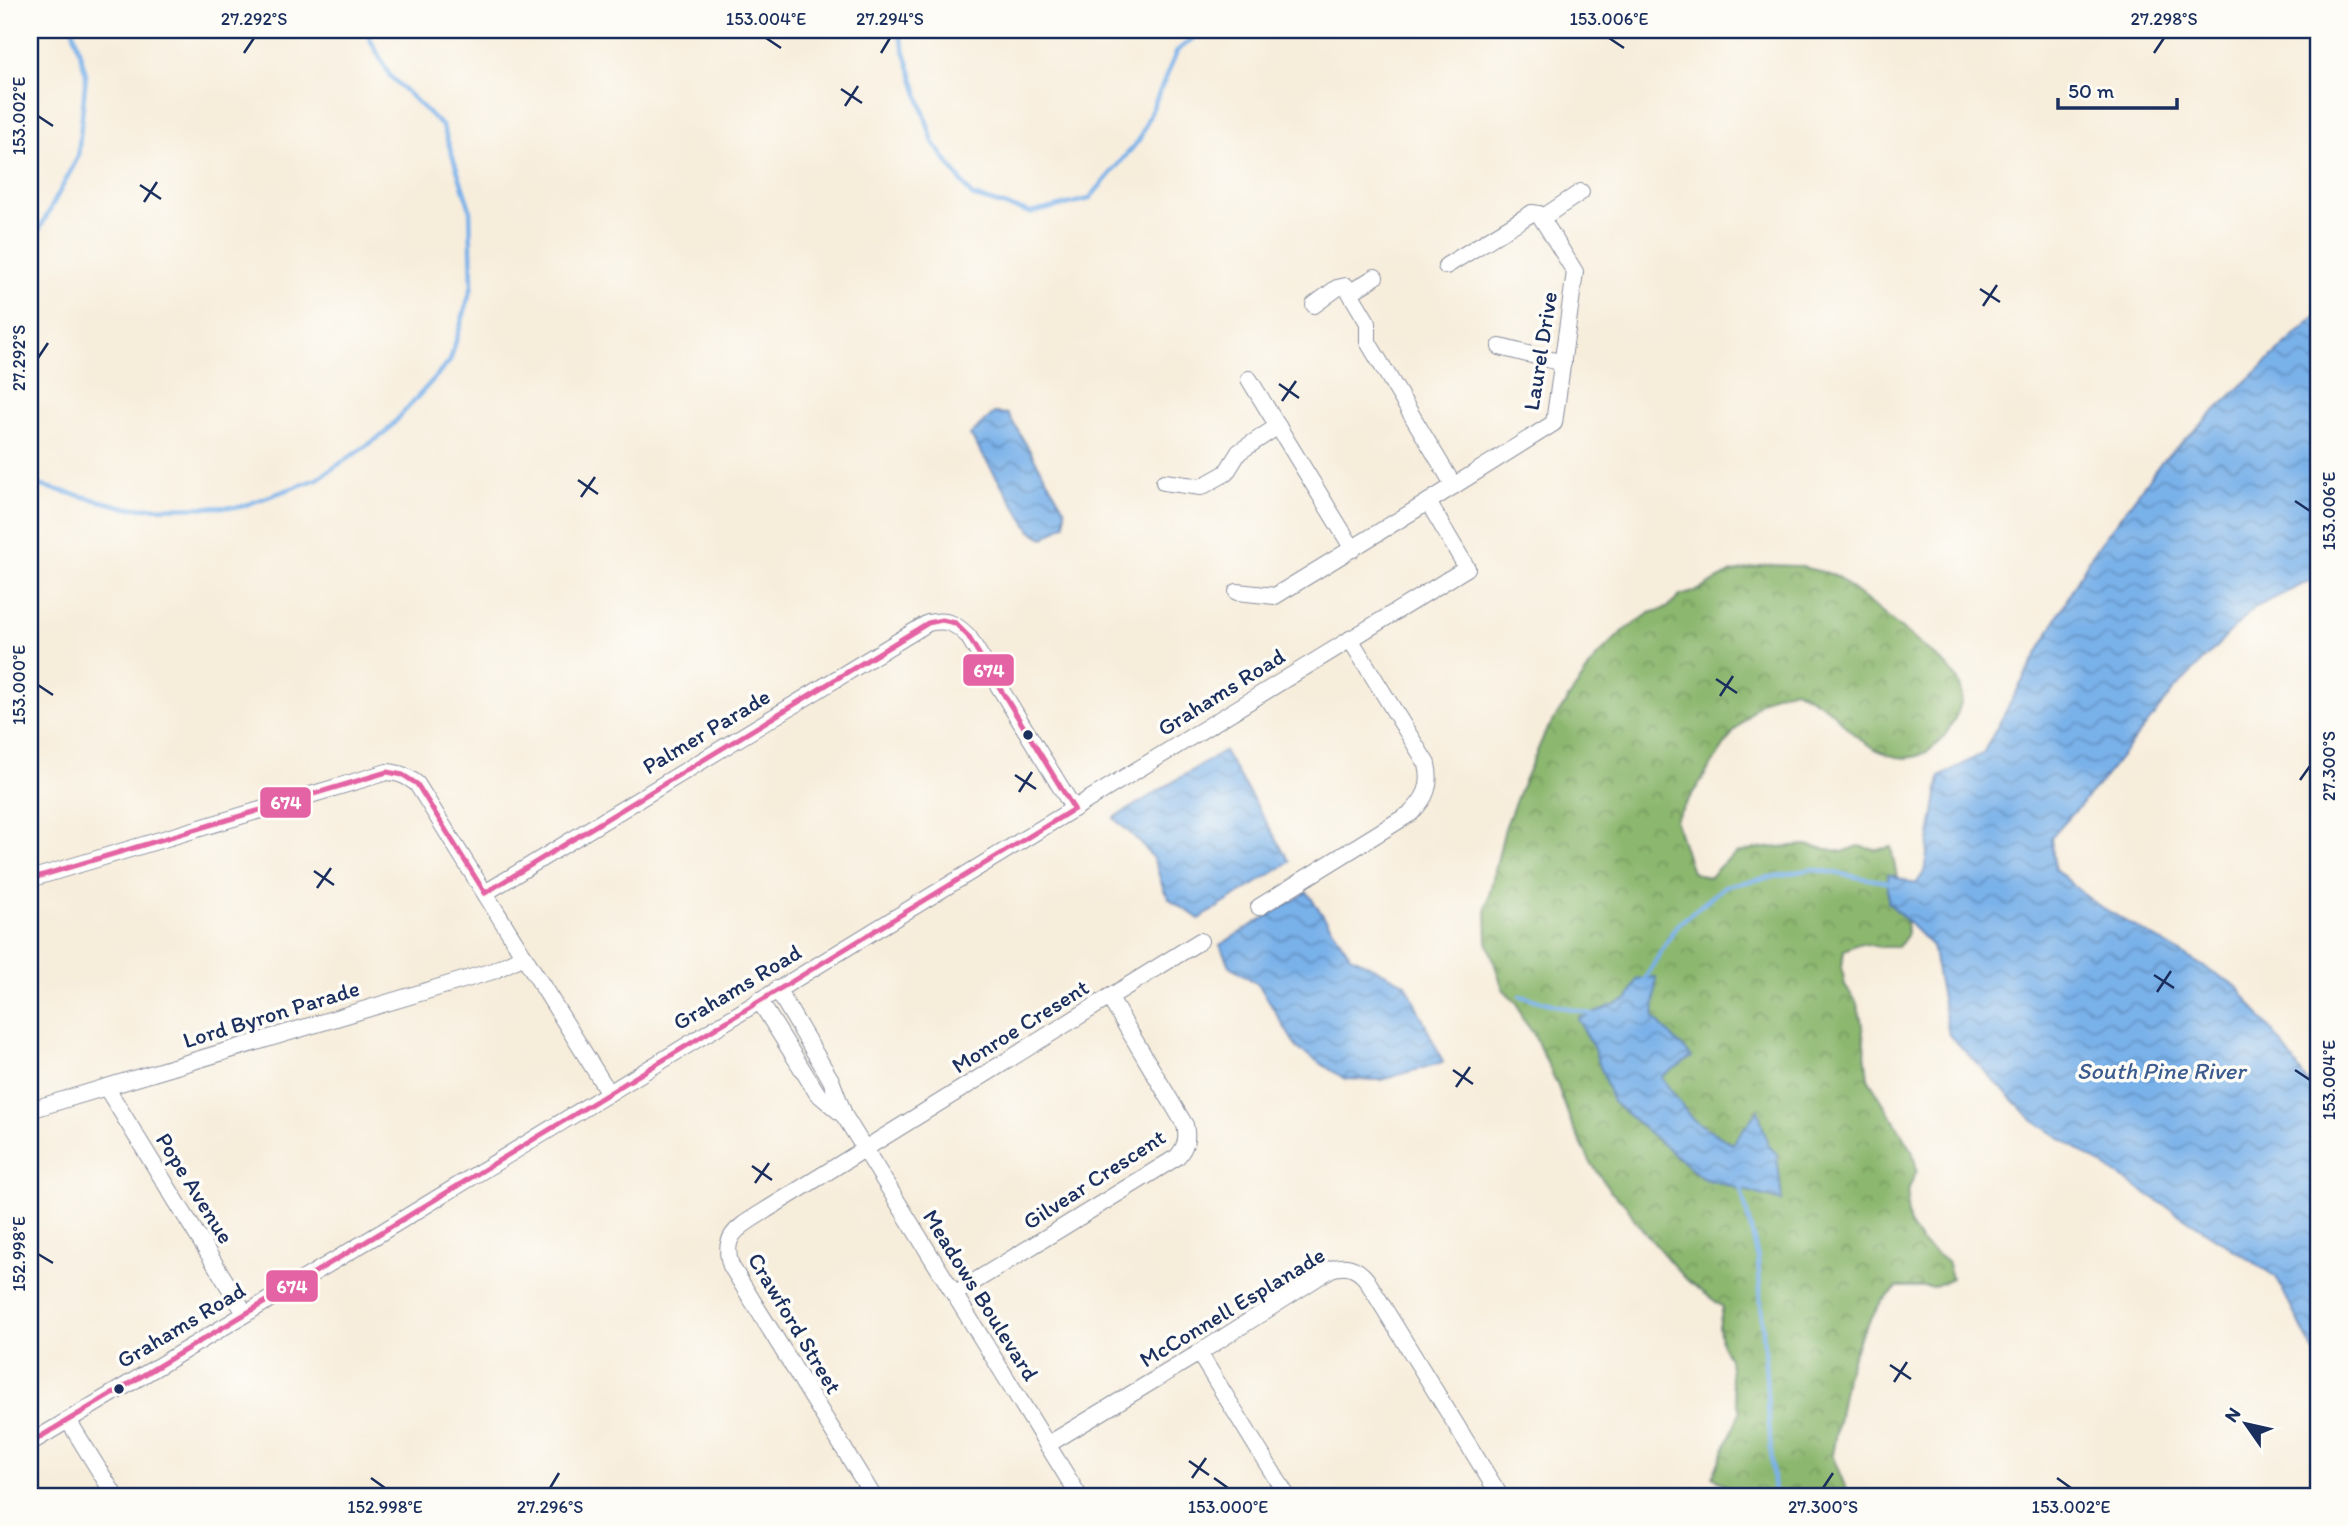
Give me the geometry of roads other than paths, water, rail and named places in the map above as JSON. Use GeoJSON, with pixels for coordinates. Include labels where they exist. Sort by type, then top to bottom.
{"type":"FeatureCollection","features":[{"type":"Feature","properties":{"kind":"street"},"geometry":{"type":"LineString","coordinates":[[1446,266],[1532,214],[1539,214],[1542,218],[1581,191]]}},
{"type":"Feature","properties":{"kind":"street","name":"Laurel Drive"},"geometry":{"type":"LineString","coordinates":[[1237,592],[1275,596],[1554,423],[1574,272],[1542,218]]}},
{"type":"Feature","properties":{"kind":"street"},"geometry":{"type":"LineString","coordinates":[[1350,292],[1375,277]]}},
{"type":"Feature","properties":{"kind":"street"},"geometry":{"type":"LineString","coordinates":[[1314,305],[1338,288],[1346,286],[1368,323],[1368,342],[1454,486]]}},
{"type":"Feature","properties":{"kind":"street"},"geometry":{"type":"LineString","coordinates":[[1500,347],[1563,362]]}},
{"type":"Feature","properties":{"kind":"street"},"geometry":{"type":"LineString","coordinates":[[1249,379],[1353,549]]}},
{"type":"Feature","properties":{"kind":"street"},"geometry":{"type":"LineString","coordinates":[[1164,482],[1201,487],[1226,473],[1240,452],[1278,426]]}},
{"type":"Feature","properties":{"kind":"street","name":"Grahams Road"},"geometry":{"type":"LineString","coordinates":[[30,1443],[394,1225],[1467,568],[1428,502]]}},
{"type":"Feature","properties":{"kind":"street","name":"Palmer Parade"},"geometry":{"type":"LineString","coordinates":[[485,893],[928,623],[942,620],[955,624],[968,636],[1074,809]]}},
{"type":"Feature","properties":{"kind":"street"},"geometry":{"type":"LineString","coordinates":[[1259,907],[1410,813],[1422,802],[1429,787],[1427,764],[1350,639]]}},
{"type":"Feature","properties":{"kind":"street"},"geometry":{"type":"LineString","coordinates":[[30,880],[387,772],[399,773],[409,777],[417,785],[609,1093]]}},
{"type":"Feature","properties":{"kind":"street","name":"Monroe Cresent"},"geometry":{"type":"LineString","coordinates":[[864,1149],[1200,941]]}},
{"type":"Feature","properties":{"kind":"street","name":"Lord Byron Parade"},"geometry":{"type":"LineString","coordinates":[[30,1110],[493,971],[524,956]]}},
{"type":"Feature","properties":{"kind":"street","name":"Meadows Boulevard"},"geometry":{"type":"LineString","coordinates":[[777,989],[831,1080],[845,1117],[864,1149],[1079,1496]]}},
{"type":"Feature","properties":{"kind":"street","name":"Gilvear Crescent"},"geometry":{"type":"LineString","coordinates":[[954,1294],[1177,1157],[1182,1150],[1187,1133],[1185,1125],[1109,997]]}},
{"type":"Feature","properties":{"kind":"street","name":"Meadows Boulevard"},"geometry":{"type":"LineString","coordinates":[[759,1000],[817,1093],[845,1117]]}},
{"type":"Feature","properties":{"kind":"street","name":"Pope Avenue"},"geometry":{"type":"LineString","coordinates":[[106,1087],[245,1313]]}},
{"type":"Feature","properties":{"kind":"street","name":"Crawford Street"},"geometry":{"type":"LineString","coordinates":[[864,1149],[737,1229],[729,1239],[727,1253],[731,1266],[873,1496]]}},
{"type":"Feature","properties":{"kind":"street","name":"McConnell Esplanade"},"geometry":{"type":"LineString","coordinates":[[1047,1445],[1331,1269],[1351,1267],[1359,1271],[1500,1496]]}},
{"type":"Feature","properties":{"kind":"street"},"geometry":{"type":"LineString","coordinates":[[1199,1353],[1287,1496]]}},
{"type":"Feature","properties":{"kind":"street"},"geometry":{"type":"LineString","coordinates":[[68,1420],[115,1496]]}},
{"type":"Feature","properties":{"kind":"water","name":"South Pine River"},"geometry":{"type":"Polygon","coordinates":[[[2318,314],[2318,577],[2254,608],[2175,689],[2099,784],[2051,838],[2055,869],[2093,902],[2237,986],[2282,1044],[2318,1098],[2318,1360],[2276,1277],[2034,1121],[1949,1035],[1932,946],[1888,902],[1888,874],[1916,884],[1924,872],[1940,777],[1983,753],[2089,559],[2162,461],[2318,314]]]}},
{"type":"Feature","properties":{"kind":"water"},"geometry":{"type":"Polygon","coordinates":[[[994,413],[1008,414],[1065,510],[1065,524],[1044,538],[1031,531],[970,435],[994,413]]]}},
{"type":"Feature","properties":{"kind":"water"},"geometry":{"type":"Polygon","coordinates":[[[1224,751],[1290,862],[1199,919],[1167,896],[1149,853],[1114,818],[1224,751]]]}},
{"type":"Feature","properties":{"kind":"water"},"geometry":{"type":"Polygon","coordinates":[[[1307,892],[1351,956],[1406,984],[1443,1062],[1381,1080],[1345,1079],[1297,1048],[1259,985],[1229,965],[1220,945],[1307,892]]]}},
{"type":"Feature","properties":{"kind":"water"},"geometry":{"type":"Polygon","coordinates":[[[1656,977],[1654,1018],[1692,1057],[1661,1077],[1692,1119],[1732,1144],[1758,1110],[1768,1145],[1777,1154],[1782,1201],[1702,1178],[1613,1102],[1593,1047],[1578,1019],[1628,999],[1637,980],[1656,977]]]}},
{"type":"Feature","properties":{"kind":"waterway"},"geometry":{"type":"LineString","coordinates":[[30,247],[78,157],[86,74],[73,30]]}},
{"type":"Feature","properties":{"kind":"waterway"},"geometry":{"type":"LineString","coordinates":[[30,483],[128,508],[240,507],[317,479],[384,434],[450,361],[472,286],[470,209],[443,127],[390,76],[365,30]]}},
{"type":"Feature","properties":{"kind":"waterway"},"geometry":{"type":"LineString","coordinates":[[898,30],[933,142],[972,196],[1031,213],[1089,199],[1139,140],[1177,51],[1203,30]]}},
{"type":"Feature","properties":{"kind":"waterway"},"geometry":{"type":"LineString","coordinates":[[1644,981],[1676,926],[1725,886],[1812,869],[1891,883]]}},
{"type":"Feature","properties":{"kind":"waterway"},"geometry":{"type":"LineString","coordinates":[[1520,996],[1594,1015]]}},
{"type":"Feature","properties":{"kind":"waterway"},"geometry":{"type":"LineString","coordinates":[[1740,1185],[1758,1258],[1774,1496]]}}]}
